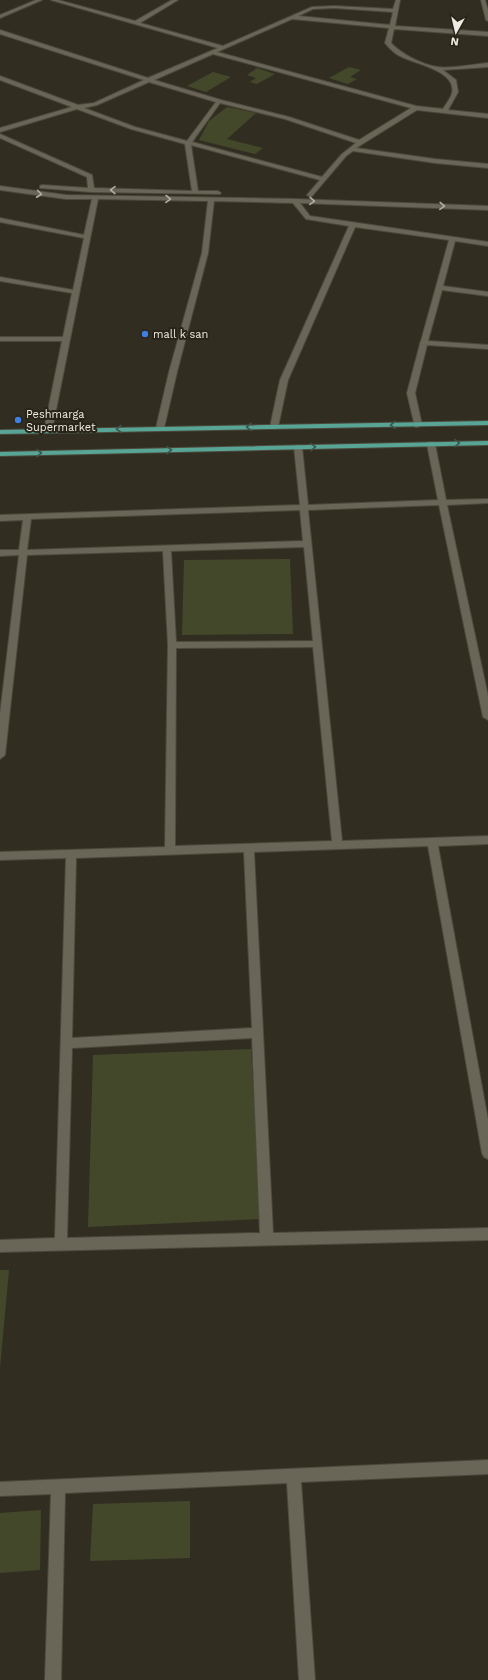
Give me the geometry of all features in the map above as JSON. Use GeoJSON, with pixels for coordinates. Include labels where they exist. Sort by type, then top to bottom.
{"type":"FeatureCollection","features":[{"type":"Feature","properties":{"kind":"main road"},"geometry":{"type":"LineString","coordinates":[[0,432],[488,423]]}},
{"type":"Feature","properties":{"kind":"main road"},"geometry":{"type":"LineString","coordinates":[[0,454],[488,443]]}},
{"type":"Feature","properties":{"kind":"street"},"geometry":{"type":"LineString","coordinates":[[0,17],[40,0]]}},
{"type":"Feature","properties":{"kind":"street"},"geometry":{"type":"LineString","coordinates":[[53,0],[137,22],[222,47]]}},
{"type":"Feature","properties":{"kind":"street"},"geometry":{"type":"LineString","coordinates":[[137,22],[176,0]]}},
{"type":"Feature","properties":{"kind":"street"},"geometry":{"type":"LineString","coordinates":[[398,0],[388,43],[405,57],[437,69],[453,80],[455,88],[454,96],[445,111]]}},
{"type":"Feature","properties":{"kind":"street"},"geometry":{"type":"LineString","coordinates":[[483,0],[486,6],[488,20]]}},
{"type":"Feature","properties":{"kind":"street"},"geometry":{"type":"LineString","coordinates":[[0,130],[77,107],[95,104],[306,10],[318,7],[395,11]]}},
{"type":"Feature","properties":{"kind":"street"},"geometry":{"type":"LineString","coordinates":[[289,17],[391,27],[488,34]]}},
{"type":"Feature","properties":{"kind":"street"},"geometry":{"type":"LineString","coordinates":[[0,32],[148,80],[219,101],[288,118],[360,142]]}},
{"type":"Feature","properties":{"kind":"street"},"geometry":{"type":"LineString","coordinates":[[212,52],[416,108],[488,116]]}},
{"type":"Feature","properties":{"kind":"street"},"geometry":{"type":"LineString","coordinates":[[437,69],[488,66]]}},
{"type":"Feature","properties":{"kind":"street"},"geometry":{"type":"LineString","coordinates":[[0,78],[133,128],[188,144],[324,179]]}},
{"type":"Feature","properties":{"kind":"street"},"geometry":{"type":"LineString","coordinates":[[196,192],[188,144],[219,101]]}},
{"type":"Feature","properties":{"kind":"street"},"geometry":{"type":"LineString","coordinates":[[310,195],[351,149],[416,108]]}},
{"type":"Feature","properties":{"kind":"street"},"geometry":{"type":"LineString","coordinates":[[0,136],[90,176],[91,190]]}},
{"type":"Feature","properties":{"kind":"street"},"geometry":{"type":"LineString","coordinates":[[351,149],[423,160],[488,166]]}},
{"type":"Feature","properties":{"kind":"street"},"geometry":{"type":"LineString","coordinates":[[0,182],[52,188],[91,190],[361,196]]}},
{"type":"Feature","properties":{"kind":"street"},"geometry":{"type":"LineString","coordinates":[[0,188],[66,197],[294,201],[488,208]]}},
{"type":"Feature","properties":{"kind":"street"},"geometry":{"type":"LineString","coordinates":[[48,430],[95,197]]}},
{"type":"Feature","properties":{"kind":"street"},"geometry":{"type":"LineString","coordinates":[[398,198],[488,202]]}},
{"type":"Feature","properties":{"kind":"street"},"geometry":{"type":"LineString","coordinates":[[160,428],[173,372],[205,253],[211,199]]}},
{"type":"Feature","properties":{"kind":"street"},"geometry":{"type":"LineString","coordinates":[[294,201],[308,218],[488,244]]}},
{"type":"Feature","properties":{"kind":"street"},"geometry":{"type":"LineString","coordinates":[[0,220],[87,237]]}},
{"type":"Feature","properties":{"kind":"street"},"geometry":{"type":"LineString","coordinates":[[274,427],[284,380],[353,224]]}},
{"type":"Feature","properties":{"kind":"street"},"geometry":{"type":"LineString","coordinates":[[418,425],[411,393],[423,343],[452,239]]}},
{"type":"Feature","properties":{"kind":"street"},"geometry":{"type":"LineString","coordinates":[[0,279],[76,292]]}},
{"type":"Feature","properties":{"kind":"street"},"geometry":{"type":"LineString","coordinates":[[438,287],[488,294]]}},
{"type":"Feature","properties":{"kind":"street"},"geometry":{"type":"LineString","coordinates":[[0,339],[66,339]]}},
{"type":"Feature","properties":{"kind":"street"},"geometry":{"type":"LineString","coordinates":[[423,343],[488,347]]}},
{"type":"Feature","properties":{"kind":"street"},"geometry":{"type":"LineString","coordinates":[[431,444],[488,717]]}},
{"type":"Feature","properties":{"kind":"street"},"geometry":{"type":"LineString","coordinates":[[298,447],[337,845]]}},
{"type":"Feature","properties":{"kind":"street"},"geometry":{"type":"LineString","coordinates":[[0,518],[488,501]]}},
{"type":"Feature","properties":{"kind":"street"},"geometry":{"type":"LineString","coordinates":[[0,756],[27,517]]}},
{"type":"Feature","properties":{"kind":"street"},"geometry":{"type":"LineString","coordinates":[[0,553],[307,544]]}},
{"type":"Feature","properties":{"kind":"street"},"geometry":{"type":"LineString","coordinates":[[167,548],[172,645],[170,851]]}},
{"type":"Feature","properties":{"kind":"street"},"geometry":{"type":"LineString","coordinates":[[172,645],[317,644]]}},
{"type":"Feature","properties":{"kind":"street"},"geometry":{"type":"LineString","coordinates":[[0,856],[488,840]]}},
{"type":"Feature","properties":{"kind":"street"},"geometry":{"type":"LineString","coordinates":[[432,842],[488,1153]]}},
{"type":"Feature","properties":{"kind":"street"},"geometry":{"type":"LineString","coordinates":[[249,848],[267,1240]]}},
{"type":"Feature","properties":{"kind":"street"},"geometry":{"type":"LineString","coordinates":[[61,1245],[71,854]]}},
{"type":"Feature","properties":{"kind":"street"},"geometry":{"type":"LineString","coordinates":[[66,1043],[258,1033]]}},
{"type":"Feature","properties":{"kind":"street"},"geometry":{"type":"LineString","coordinates":[[0,1246],[488,1234]]}},
{"type":"Feature","properties":{"kind":"street"},"geometry":{"type":"LineString","coordinates":[[0,1489],[488,1467]]}},
{"type":"Feature","properties":{"kind":"street"},"geometry":{"type":"LineString","coordinates":[[294,1476],[307,1680]]}},
{"type":"Feature","properties":{"kind":"street"},"geometry":{"type":"LineString","coordinates":[[53,1680],[58,1487]]}},
{"type":"Feature","properties":{"kind":"green space"},"geometry":{"type":"Polygon","coordinates":[[[349,67],[361,70],[350,77],[357,79],[348,84],[329,78],[349,67]]]}},
{"type":"Feature","properties":{"kind":"green space"},"geometry":{"type":"Polygon","coordinates":[[[257,68],[275,74],[257,84],[250,82],[256,78],[247,75],[257,68]]]}},
{"type":"Feature","properties":{"kind":"green space"},"geometry":{"type":"Polygon","coordinates":[[[213,72],[231,77],[206,92],[187,86],[213,72]]]}},
{"type":"Feature","properties":{"kind":"green space"},"geometry":{"type":"Polygon","coordinates":[[[227,107],[256,113],[227,139],[263,148],[255,154],[199,140],[209,121],[227,107]]]}},
{"type":"Feature","properties":{"kind":"green space"},"geometry":{"type":"Polygon","coordinates":[[[290,559],[293,634],[182,635],[184,560],[290,559]]]}},
{"type":"Feature","properties":{"kind":"green space"},"geometry":{"type":"Polygon","coordinates":[[[251,1049],[261,1219],[88,1227],[93,1055],[251,1049]]]}},
{"type":"Feature","properties":{"kind":"green space"},"geometry":{"type":"Polygon","coordinates":[[[0,1270],[9,1270],[0,1368],[0,1270]]]}},
{"type":"Feature","properties":{"kind":"green space"},"geometry":{"type":"Polygon","coordinates":[[[190,1501],[190,1558],[90,1561],[93,1504],[190,1501]]]}},
{"type":"Feature","properties":{"kind":"green space"},"geometry":{"type":"Polygon","coordinates":[[[41,1510],[40,1570],[0,1573],[0,1513],[41,1510]]]}},
{"type":"Feature","properties":{"kind":"place","name":"mall k san"},"geometry":{"type":"Point","coordinates":[145,334]}},
{"type":"Feature","properties":{"kind":"place","name":"Peshmarga Supermarket"},"geometry":{"type":"Point","coordinates":[18,420]}}]}
